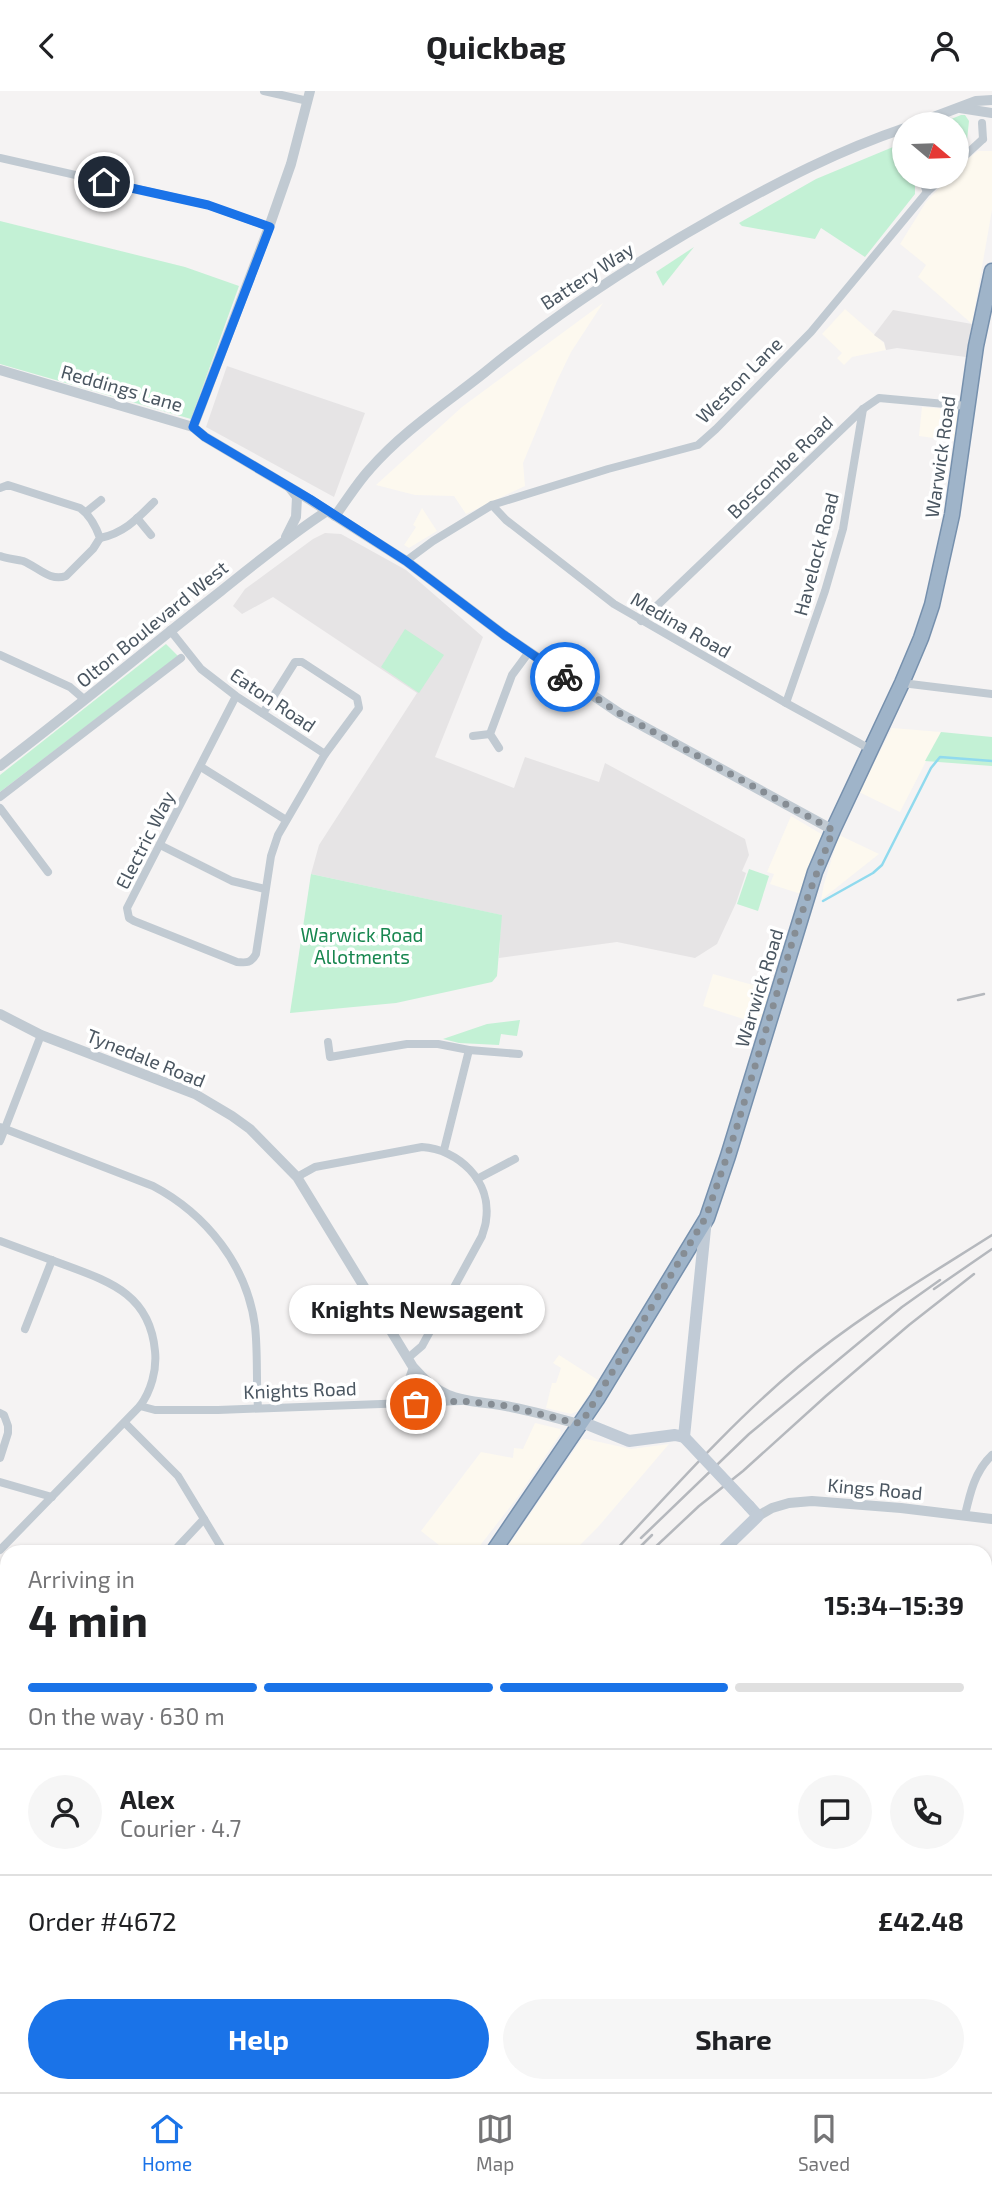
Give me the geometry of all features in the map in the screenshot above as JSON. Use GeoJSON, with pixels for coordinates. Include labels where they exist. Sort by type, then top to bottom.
{"type":"FeatureCollection","features":[{"type":"Feature","properties":{"kind":"highway","name":"Warwick Road"},"geometry":{"type":"LineString","coordinates":[[498,1545],[582,1422],[706,1217],[735,1133],[798,923],[833,830],[902,683],[932,605],[946,549],[976,346],[992,271]]}},
{"type":"Feature","properties":{"kind":"main road"},"geometry":{"type":"LineString","coordinates":[[684,1437],[706,1217]]}},
{"type":"Feature","properties":{"kind":"main road"},"geometry":{"type":"LineString","coordinates":[[686,1252],[696,1260],[700,1279]]}},
{"type":"Feature","properties":{"kind":"main road"},"geometry":{"type":"LineString","coordinates":[[582,1422],[629,1441],[684,1437],[753,1511],[726,1545]]}},
{"type":"Feature","properties":{"kind":"street"},"geometry":{"type":"LineString","coordinates":[[193,427],[270,227],[309,96],[264,91]]}},
{"type":"Feature","properties":{"kind":"street"},"geometry":{"type":"LineString","coordinates":[[949,112],[976,101],[992,100]]}},
{"type":"Feature","properties":{"kind":"street"},"geometry":{"type":"LineString","coordinates":[[960,108],[992,113]]}},
{"type":"Feature","properties":{"kind":"street"},"geometry":{"type":"LineString","coordinates":[[970,153],[988,139],[982,123]]}},
{"type":"Feature","properties":{"kind":"street","name":"Battery Way"},"geometry":{"type":"LineString","coordinates":[[331,513],[402,436],[553,318],[608,281],[773,184],[799,171],[892,136]]}},
{"type":"Feature","properties":{"kind":"street"},"geometry":{"type":"LineString","coordinates":[[0,158],[208,205],[270,227]]}},
{"type":"Feature","properties":{"kind":"street"},"geometry":{"type":"LineString","coordinates":[[925,189],[927,193]]}},
{"type":"Feature","properties":{"kind":"street","name":"Weston Lane"},"geometry":{"type":"LineString","coordinates":[[406,561],[492,505],[608,469],[698,445],[811,332],[931,189]]}},
{"type":"Feature","properties":{"kind":"street","name":"Reddings Lane"},"geometry":{"type":"LineString","coordinates":[[0,370],[193,427],[406,561],[529,652],[619,713],[833,830]]}},
{"type":"Feature","properties":{"kind":"street","name":"Boscombe Road"},"geometry":{"type":"LineString","coordinates":[[641,621],[863,409],[879,398],[967,406]]}},
{"type":"Feature","properties":{"kind":"street","name":"Havelock Road"},"geometry":{"type":"LineString","coordinates":[[786,703],[821,603],[843,529],[863,409]]}},
{"type":"Feature","properties":{"kind":"street"},"geometry":{"type":"LineString","coordinates":[[0,488],[8,485],[80,508],[86,512],[100,538]]}},
{"type":"Feature","properties":{"kind":"street"},"geometry":{"type":"LineString","coordinates":[[285,539],[296,517],[297,498],[289,487]]}},
{"type":"Feature","properties":{"kind":"street"},"geometry":{"type":"LineString","coordinates":[[86,512],[101,500]]}},
{"type":"Feature","properties":{"kind":"street"},"geometry":{"type":"LineString","coordinates":[[0,556],[23,561],[54,578],[66,576],[93,549],[100,538],[114,535],[133,524],[154,502]]}},
{"type":"Feature","properties":{"kind":"street","name":"Medina Road"},"geometry":{"type":"LineString","coordinates":[[492,505],[506,520],[603,596],[641,621],[870,749]]}},
{"type":"Feature","properties":{"kind":"street","name":"Olton Boulevard West"},"geometry":{"type":"LineString","coordinates":[[0,766],[285,539],[331,513]]}},
{"type":"Feature","properties":{"kind":"street"},"geometry":{"type":"LineString","coordinates":[[137,519],[151,535]]}},
{"type":"Feature","properties":{"kind":"street","name":"Eaton Road"},"geometry":{"type":"LineString","coordinates":[[170,630],[201,669],[236,696],[325,754],[278,835],[271,856],[253,961]]}},
{"type":"Feature","properties":{"kind":"street"},"geometry":{"type":"LineString","coordinates":[[490,734],[512,675],[529,652]]}},
{"type":"Feature","properties":{"kind":"street"},"geometry":{"type":"LineString","coordinates":[[0,655],[70,687],[86,700]]}},
{"type":"Feature","properties":{"kind":"street"},"geometry":{"type":"LineString","coordinates":[[0,797],[181,658]]}},
{"type":"Feature","properties":{"kind":"street"},"geometry":{"type":"LineString","coordinates":[[263,713],[295,663],[302,662],[357,698],[359,708],[325,754]]}},
{"type":"Feature","properties":{"kind":"street"},"geometry":{"type":"LineString","coordinates":[[902,683],[992,694]]}},
{"type":"Feature","properties":{"kind":"street","name":"Electric Way"},"geometry":{"type":"LineString","coordinates":[[236,696],[127,908],[128,918],[237,962],[253,961]]}},
{"type":"Feature","properties":{"kind":"street"},"geometry":{"type":"LineString","coordinates":[[473,736],[490,734]]}},
{"type":"Feature","properties":{"kind":"street"},"geometry":{"type":"LineString","coordinates":[[490,734],[499,748]]}},
{"type":"Feature","properties":{"kind":"street"},"geometry":{"type":"LineString","coordinates":[[201,768],[286,820]]}},
{"type":"Feature","properties":{"kind":"street"},"geometry":{"type":"LineString","coordinates":[[0,808],[47,872]]}},
{"type":"Feature","properties":{"kind":"street"},"geometry":{"type":"LineString","coordinates":[[160,845],[232,881],[265,889]]}},
{"type":"Feature","properties":{"kind":"street","name":"Tynedale Road"},"geometry":{"type":"LineString","coordinates":[[0,1014],[41,1035],[195,1094],[250,1129],[297,1177],[410,1362]]}},
{"type":"Feature","properties":{"kind":"street"},"geometry":{"type":"LineString","coordinates":[[0,1142],[2,1128],[41,1035]]}},
{"type":"Feature","properties":{"kind":"street"},"geometry":{"type":"LineString","coordinates":[[328,1042],[330,1057],[407,1044],[438,1044],[469,1050],[519,1054]]}},
{"type":"Feature","properties":{"kind":"street"},"geometry":{"type":"LineString","coordinates":[[444,1150],[469,1050]]}},
{"type":"Feature","properties":{"kind":"street"},"geometry":{"type":"LineString","coordinates":[[2,1128],[153,1186],[171,1196],[206,1225],[229,1257],[250,1301],[256,1330],[258,1408]]}},
{"type":"Feature","properties":{"kind":"street"},"geometry":{"type":"LineString","coordinates":[[297,1177],[315,1167],[422,1147],[444,1150],[460,1160],[477,1179],[486,1203],[482,1236],[422,1346],[410,1362],[404,1393],[392,1404]]}},
{"type":"Feature","properties":{"kind":"street"},"geometry":{"type":"LineString","coordinates":[[477,1179],[515,1159]]}},
{"type":"Feature","properties":{"kind":"street"},"geometry":{"type":"LineString","coordinates":[[0,1241],[115,1285],[138,1304],[151,1329],[156,1357],[154,1374],[139,1406],[5,1545]]}},
{"type":"Feature","properties":{"kind":"street"},"geometry":{"type":"LineString","coordinates":[[25,1329],[52,1260]]}},
{"type":"Feature","properties":{"kind":"street","name":"Knights Road"},"geometry":{"type":"LineString","coordinates":[[410,1362],[427,1383],[445,1395],[463,1401]]}},
{"type":"Feature","properties":{"kind":"street","name":"Knights Road"},"geometry":{"type":"LineString","coordinates":[[139,1406],[168,1411],[463,1401],[508,1406],[575,1423],[582,1422]]}},
{"type":"Feature","properties":{"kind":"street"},"geometry":{"type":"LineString","coordinates":[[0,1413],[4,1415],[8,1426],[0,1458]]}},
{"type":"Feature","properties":{"kind":"street"},"geometry":{"type":"LineString","coordinates":[[125,1423],[178,1476],[220,1545]]}},
{"type":"Feature","properties":{"kind":"street"},"geometry":{"type":"LineString","coordinates":[[965,1515],[971,1489],[982,1464],[992,1455]]}},
{"type":"Feature","properties":{"kind":"street"},"geometry":{"type":"LineString","coordinates":[[0,1482],[52,1497]]}},
{"type":"Feature","properties":{"kind":"street","name":"Kings Road"},"geometry":{"type":"LineString","coordinates":[[753,1511],[812,1501],[992,1519]]}},
{"type":"Feature","properties":{"kind":"street"},"geometry":{"type":"LineString","coordinates":[[180,1545],[204,1519]]}},
{"type":"Feature","properties":{"kind":"shaded area"},"geometry":{"type":"Polygon","coordinates":[[[978,151],[992,151],[992,210],[972,324],[918,277],[926,265],[900,244],[926,202],[938,189],[970,189],[970,157],[978,151]]]}},
{"type":"Feature","properties":{"kind":"shaded area"},"geometry":{"type":"Polygon","coordinates":[[[603,303],[571,352],[557,381],[523,463],[525,486],[466,514],[454,496],[415,495],[376,485],[462,407],[603,303]]]}},
{"type":"Feature","properties":{"kind":"shaded area"},"geometry":{"type":"Polygon","coordinates":[[[845,309],[884,343],[886,350],[852,357],[844,365],[837,358],[842,353],[822,334],[845,309]]]}},
{"type":"Feature","properties":{"kind":"shaded area"},"geometry":{"type":"Polygon","coordinates":[[[893,310],[972,324],[966,357],[897,348],[886,350],[884,342],[874,335],[893,310]]]}},
{"type":"Feature","properties":{"kind":"shaded area"},"geometry":{"type":"Polygon","coordinates":[[[227,366],[365,413],[334,497],[206,427],[227,366]]]}},
{"type":"Feature","properties":{"kind":"shaded area"},"geometry":{"type":"Polygon","coordinates":[[[922,407],[959,410],[956,441],[919,436],[922,407]]]}},
{"type":"Feature","properties":{"kind":"shaded area"},"geometry":{"type":"Polygon","coordinates":[[[422,508],[437,531],[409,548],[404,545],[416,527],[413,525],[422,508]]]}},
{"type":"Feature","properties":{"kind":"shaded area"},"geometry":{"type":"Polygon","coordinates":[[[325,533],[341,534],[406,570],[483,637],[435,757],[514,788],[525,757],[599,782],[605,763],[745,839],[749,855],[742,871],[746,873],[717,944],[695,958],[617,942],[499,958],[501,915],[311,874],[319,845],[417,693],[273,597],[242,614],[233,606],[245,589],[325,533]]]}},
{"type":"Feature","properties":{"kind":"shaded area"},"geometry":{"type":"Polygon","coordinates":[[[892,728],[941,732],[900,812],[859,792],[892,728]]]}},
{"type":"Feature","properties":{"kind":"shaded area"},"geometry":{"type":"Polygon","coordinates":[[[791,816],[823,835],[801,894],[770,884],[774,874],[767,872],[791,816]]]}},
{"type":"Feature","properties":{"kind":"shaded area"},"geometry":{"type":"Polygon","coordinates":[[[839,835],[879,854],[821,900],[824,884],[839,835]]]}},
{"type":"Feature","properties":{"kind":"shaded area"},"geometry":{"type":"Polygon","coordinates":[[[713,974],[771,990],[759,1024],[703,1006],[713,974]]]}},
{"type":"Feature","properties":{"kind":"shaded area"},"geometry":{"type":"Polygon","coordinates":[[[559,1355],[598,1380],[578,1411],[571,1414],[546,1408],[552,1383],[556,1383],[561,1368],[553,1363],[559,1355]]]}},
{"type":"Feature","properties":{"kind":"shaded area"},"geometry":{"type":"Polygon","coordinates":[[[535,1423],[560,1429],[561,1433],[517,1498],[480,1545],[439,1545],[421,1531],[481,1452],[513,1458],[514,1448],[523,1449],[535,1423]]]}},
{"type":"Feature","properties":{"kind":"shaded area"},"geometry":{"type":"Polygon","coordinates":[[[581,1440],[631,1449],[669,1444],[580,1545],[509,1545],[581,1440]]]}},
{"type":"Feature","properties":{"kind":"green space"},"geometry":{"type":"Polygon","coordinates":[[[892,147],[892,189],[915,189],[915,194],[865,257],[821,228],[815,239],[742,226],[739,223],[816,179],[892,147]]]}},
{"type":"Feature","properties":{"kind":"green space"},"geometry":{"type":"Polygon","coordinates":[[[0,221],[185,267],[239,286],[191,419],[0,364],[0,221]]]}},
{"type":"Feature","properties":{"kind":"green space"},"geometry":{"type":"Polygon","coordinates":[[[694,247],[663,286],[656,272],[694,247]]]}},
{"type":"Feature","properties":{"kind":"green space"},"geometry":{"type":"Polygon","coordinates":[[[405,629],[444,655],[419,693],[381,667],[405,629]]]}},
{"type":"Feature","properties":{"kind":"green space"},"geometry":{"type":"Polygon","coordinates":[[[166,644],[178,656],[0,792],[0,775],[166,644]]]}},
{"type":"Feature","properties":{"kind":"green space"},"geometry":{"type":"Polygon","coordinates":[[[941,732],[992,737],[992,766],[925,761],[941,732]]]}},
{"type":"Feature","properties":{"kind":"green space"},"geometry":{"type":"Polygon","coordinates":[[[749,869],[769,876],[758,911],[737,904],[749,869]]]}},
{"type":"Feature","properties":{"kind":"green space","name":"Warwick Road Allotments"},"geometry":{"type":"Polygon","coordinates":[[[311,874],[502,915],[497,976],[492,982],[396,1003],[290,1013],[311,874]]]}},
{"type":"Feature","properties":{"kind":"green space"},"geometry":{"type":"Polygon","coordinates":[[[520,1020],[517,1036],[501,1034],[499,1045],[459,1043],[443,1039],[487,1024],[520,1020]]]}},
{"type":"Feature","properties":{"kind":"waterway"},"geometry":{"type":"LineString","coordinates":[[823,901],[873,873],[882,865],[931,768],[940,757],[992,761]]}},
{"type":"Feature","properties":{"kind":"railway"},"geometry":{"type":"LineString","coordinates":[[958,1000],[984,994]]}},
{"type":"Feature","properties":{"kind":"railway"},"geometry":{"type":"LineString","coordinates":[[621,1545],[726,1434],[798,1367],[868,1314],[992,1235]]}},
{"type":"Feature","properties":{"kind":"railway"},"geometry":{"type":"LineString","coordinates":[[934,1289],[992,1249]]}},
{"type":"Feature","properties":{"kind":"railway"},"geometry":{"type":"LineString","coordinates":[[657,1545],[826,1396],[974,1274]]}},
{"type":"Feature","properties":{"kind":"railway"},"geometry":{"type":"LineString","coordinates":[[641,1538],[749,1434],[902,1307],[940,1280]]}},
{"type":"Feature","properties":{"kind":"railway"},"geometry":{"type":"LineString","coordinates":[[642,1545],[652,1535]]}},
{"type":"Feature","properties":{"kind":"way so far"},"geometry":{"type":"LineString","coordinates":[[416,1404],[463,1401],[508,1406],[575,1423],[582,1422],[706,1217],[735,1133],[798,923],[833,830],[619,713],[565,677]]}},
{"type":"Feature","properties":{"kind":"place","name":"Knights Newsagent"},"geometry":{"type":"Point","coordinates":[416,1404]}},
{"type":"Feature","properties":{"kind":"route"},"geometry":{"type":"LineString","coordinates":[[104,182],[208,205],[270,227],[193,427],[406,561],[565,677]]}}]}
